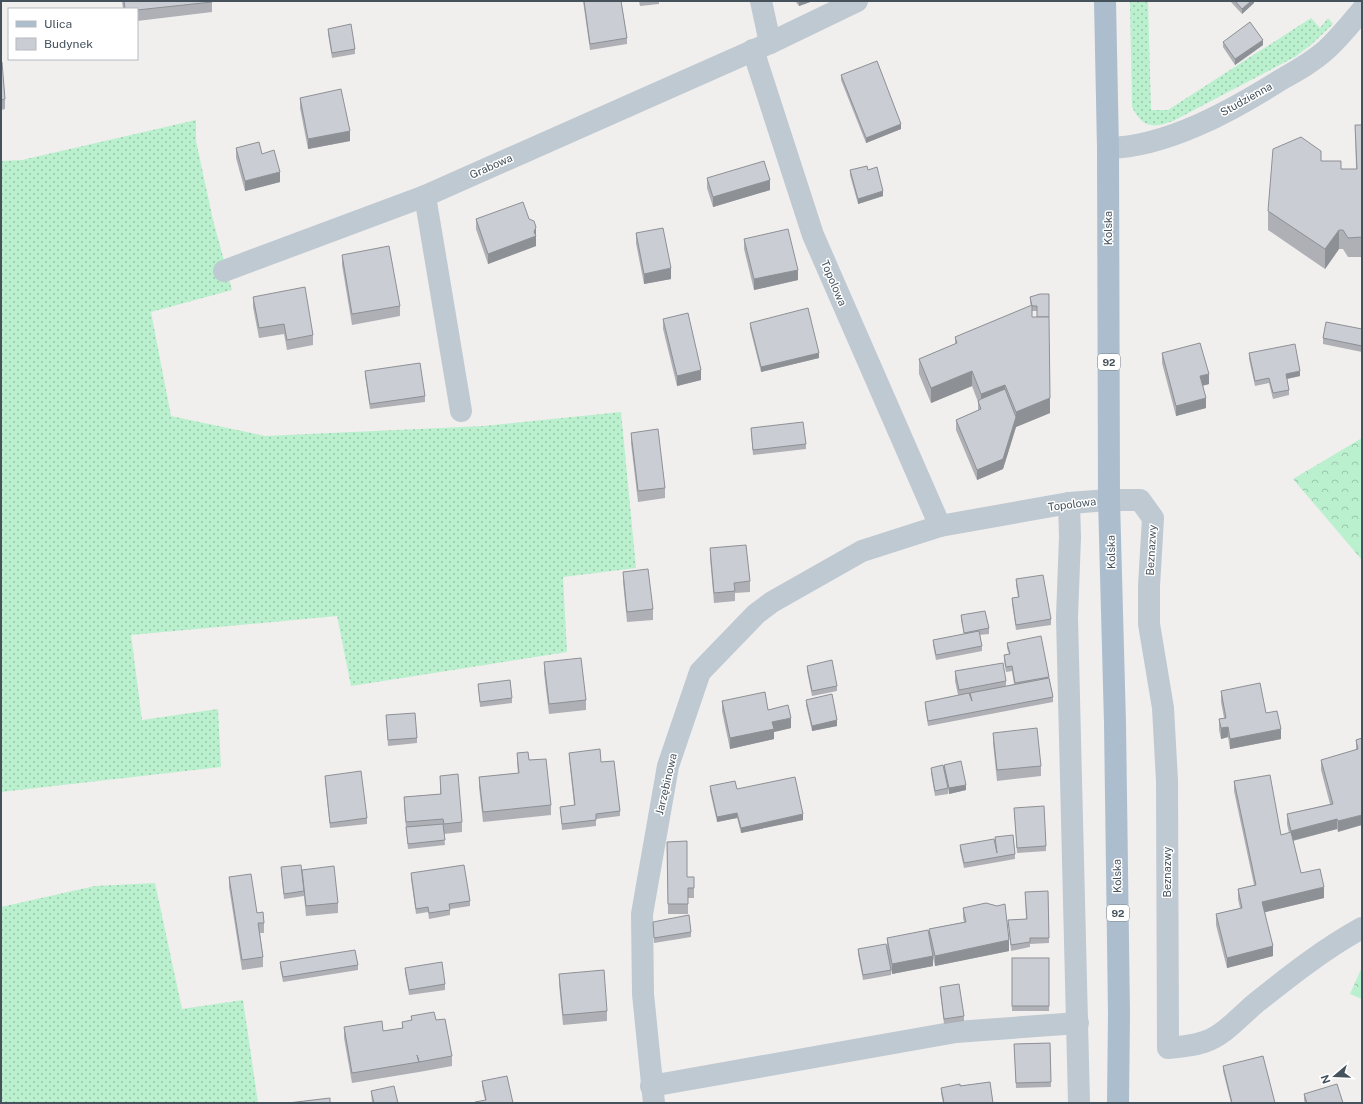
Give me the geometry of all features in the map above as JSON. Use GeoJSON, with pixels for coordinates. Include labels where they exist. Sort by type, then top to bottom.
{"type":"FeatureCollection","features":[{"type":"Feature","properties":{"kind":"main road","name":"Kolska"},"geometry":{"type":"LineString","coordinates":[[1106,1],[1109,500],[1115,723],[1119,1006],[1118,1103]]}},
{"type":"Feature","properties":{"kind":"street","name":"Topolowa"},"geometry":{"type":"LineString","coordinates":[[761,1],[761,46],[813,235],[940,526]]}},
{"type":"Feature","properties":{"kind":"street"},"geometry":{"type":"LineString","coordinates":[[761,46],[857,1]]}},
{"type":"Feature","properties":{"kind":"street","name":"Studzienna"},"geometry":{"type":"LineString","coordinates":[[1108,148],[1144,143],[1176,132],[1216,116],[1261,92],[1305,66],[1327,49],[1362,10]]}},
{"type":"Feature","properties":{"kind":"street","name":"Grabowa"},"geometry":{"type":"LineString","coordinates":[[224,271],[425,196],[761,46]]}},
{"type":"Feature","properties":{"kind":"street"},"geometry":{"type":"LineString","coordinates":[[425,196],[461,411]]}},
{"type":"Feature","properties":{"kind":"street","name":"Topolowa"},"geometry":{"type":"LineString","coordinates":[[862,551],[940,526],[1068,503],[1109,500]]}},
{"type":"Feature","properties":{"kind":"street","name":"Beznazwy"},"geometry":{"type":"LineString","coordinates":[[1109,500],[1140,500],[1153,518],[1149,586],[1149,624],[1163,708],[1167,781],[1168,1048],[1205,1042],[1231,1026],[1305,963],[1335,943],[1362,928]]}},
{"type":"Feature","properties":{"kind":"street"},"geometry":{"type":"LineString","coordinates":[[1068,503],[1070,537],[1067,617],[1079,1103]]}},
{"type":"Feature","properties":{"kind":"street","name":"Jarzębinowa"},"geometry":{"type":"LineString","coordinates":[[652,1094],[642,994],[642,914],[668,766],[700,672],[756,614],[772,602],[862,551]]}},
{"type":"Feature","properties":{"kind":"street"},"geometry":{"type":"LineString","coordinates":[[652,1094],[956,1032],[1078,1023]]}},
{"type":"Feature","properties":{"kind":"green space"},"geometry":{"type":"Polygon","coordinates":[[[1130,1],[1148,1],[1151,110],[1168,110],[1311,18],[1320,28],[1328,18],[1333,24],[1312,44],[1295,57],[1173,121],[1166,124],[1153,125],[1140,119],[1132,107],[1130,1]]]}},
{"type":"Feature","properties":{"kind":"green space"},"geometry":{"type":"Polygon","coordinates":[[[196,120],[196,141],[213,220],[232,290],[151,312],[171,416],[265,436],[484,426],[621,412],[636,568],[563,577],[567,652],[351,686],[337,616],[131,635],[142,720],[218,709],[221,767],[1,792],[1,161],[22,160],[196,120]]]}},
{"type":"Feature","properties":{"kind":"green space"},"geometry":{"type":"Polygon","coordinates":[[[1362,438],[1362,560],[1293,479],[1362,438]]]}},
{"type":"Feature","properties":{"kind":"green space"},"geometry":{"type":"Polygon","coordinates":[[[155,883],[182,1009],[243,1000],[258,1103],[1,1103],[1,907],[95,886],[155,883]]]}},
{"type":"Feature","properties":{"kind":"green space"},"geometry":{"type":"Polygon","coordinates":[[[1362,967],[1362,999],[1350,994],[1362,967]]]}},
{"type":"Feature","properties":{"kind":"building"},"geometry":{"type":"Polygon","coordinates":[[[124,1],[212,1],[138,10],[138,8],[125,8],[124,1]]]}},
{"type":"Feature","properties":{"kind":"building"},"geometry":{"type":"Polygon","coordinates":[[[584,1],[621,1],[627,38],[590,44],[584,1]]]}},
{"type":"Feature","properties":{"kind":"building"},"geometry":{"type":"Polygon","coordinates":[[[1235,1],[1251,1],[1242,9],[1235,1]]]}},
{"type":"Feature","properties":{"kind":"building"},"geometry":{"type":"Polygon","coordinates":[[[1250,22],[1263,40],[1235,59],[1223,42],[1250,22]]]}},
{"type":"Feature","properties":{"kind":"building"},"geometry":{"type":"Polygon","coordinates":[[[351,24],[355,49],[332,53],[328,29],[351,24]]]}},
{"type":"Feature","properties":{"kind":"building"},"geometry":{"type":"Polygon","coordinates":[[[877,61],[901,124],[866,138],[841,75],[877,61]]]}},
{"type":"Feature","properties":{"kind":"building"},"geometry":{"type":"Polygon","coordinates":[[[1,62],[5,99],[1,100],[1,62]]]}},
{"type":"Feature","properties":{"kind":"building"},"geometry":{"type":"Polygon","coordinates":[[[341,89],[350,131],[308,139],[300,98],[341,89]]]}},
{"type":"Feature","properties":{"kind":"building"},"geometry":{"type":"Polygon","coordinates":[[[1355,125],[1362,125],[1362,237],[1348,238],[1343,230],[1339,230],[1325,249],[1268,211],[1273,149],[1301,137],[1321,151],[1321,161],[1341,161],[1341,169],[1357,169],[1355,125]]]}},
{"type":"Feature","properties":{"kind":"building"},"geometry":{"type":"Polygon","coordinates":[[[259,142],[262,154],[274,150],[280,172],[245,181],[236,148],[259,142]]]}},
{"type":"Feature","properties":{"kind":"building"},"geometry":{"type":"Polygon","coordinates":[[[764,161],[770,180],[713,197],[707,178],[764,161]]]}},
{"type":"Feature","properties":{"kind":"building"},"geometry":{"type":"Polygon","coordinates":[[[867,166],[868,170],[877,167],[883,191],[858,199],[850,170],[867,166]]]}},
{"type":"Feature","properties":{"kind":"building"},"geometry":{"type":"Polygon","coordinates":[[[523,202],[529,219],[534,221],[536,227],[534,232],[536,236],[488,254],[476,219],[523,202]]]}},
{"type":"Feature","properties":{"kind":"building"},"geometry":{"type":"Polygon","coordinates":[[[663,228],[671,268],[644,274],[636,233],[663,228]]]}},
{"type":"Feature","properties":{"kind":"building"},"geometry":{"type":"Polygon","coordinates":[[[788,229],[798,270],[754,279],[744,239],[788,229]]]}},
{"type":"Feature","properties":{"kind":"building"},"geometry":{"type":"Polygon","coordinates":[[[389,246],[400,306],[352,314],[342,255],[389,246]]]}},
{"type":"Feature","properties":{"kind":"building"},"geometry":{"type":"Polygon","coordinates":[[[305,287],[313,335],[287,340],[284,324],[259,328],[253,297],[305,287]]]}},
{"type":"Feature","properties":{"kind":"building"},"geometry":{"type":"Polygon","coordinates":[[[1040,294],[1049,294],[1049,317],[1037,317],[1037,306],[1032,306],[1030,297],[1040,294]]]}},
{"type":"Feature","properties":{"kind":"building"},"geometry":{"type":"Polygon","coordinates":[[[1032,305],[1032,317],[1049,317],[1050,398],[1016,412],[1005,385],[981,394],[972,371],[931,388],[919,359],[957,343],[955,337],[1032,305]]]}},
{"type":"Feature","properties":{"kind":"building"},"geometry":{"type":"Polygon","coordinates":[[[808,308],[819,353],[761,367],[750,323],[808,308]]]}},
{"type":"Feature","properties":{"kind":"building"},"geometry":{"type":"Polygon","coordinates":[[[688,313],[701,370],[677,376],[663,319],[688,313]]]}},
{"type":"Feature","properties":{"kind":"building"},"geometry":{"type":"Polygon","coordinates":[[[1326,322],[1362,329],[1362,346],[1323,338],[1326,322]]]}},
{"type":"Feature","properties":{"kind":"building"},"geometry":{"type":"Polygon","coordinates":[[[1200,343],[1209,374],[1200,376],[1206,398],[1176,406],[1162,353],[1200,343]]]}},
{"type":"Feature","properties":{"kind":"building"},"geometry":{"type":"Polygon","coordinates":[[[1295,344],[1300,371],[1286,374],[1289,390],[1273,393],[1269,378],[1255,381],[1249,353],[1295,344]]]}},
{"type":"Feature","properties":{"kind":"building"},"geometry":{"type":"Polygon","coordinates":[[[420,363],[425,396],[370,404],[365,371],[420,363]]]}},
{"type":"Feature","properties":{"kind":"building"},"geometry":{"type":"Polygon","coordinates":[[[1005,389],[1016,417],[1003,459],[977,470],[956,420],[981,409],[978,401],[981,399],[1005,389]]]}},
{"type":"Feature","properties":{"kind":"building"},"geometry":{"type":"Polygon","coordinates":[[[803,422],[806,444],[753,450],[751,428],[803,422]]]}},
{"type":"Feature","properties":{"kind":"building"},"geometry":{"type":"Polygon","coordinates":[[[658,429],[665,488],[638,491],[631,433],[658,429]]]}},
{"type":"Feature","properties":{"kind":"building"},"geometry":{"type":"Polygon","coordinates":[[[746,545],[750,581],[734,583],[735,591],[714,593],[710,548],[746,545]]]}},
{"type":"Feature","properties":{"kind":"building"},"geometry":{"type":"Polygon","coordinates":[[[648,569],[653,609],[627,612],[623,572],[648,569]]]}},
{"type":"Feature","properties":{"kind":"building"},"geometry":{"type":"Polygon","coordinates":[[[1043,575],[1051,619],[1016,625],[1012,598],[1019,597],[1016,579],[1043,575]]]}},
{"type":"Feature","properties":{"kind":"building"},"geometry":{"type":"Polygon","coordinates":[[[985,611],[989,628],[964,633],[961,615],[985,611]]]}},
{"type":"Feature","properties":{"kind":"building"},"geometry":{"type":"Polygon","coordinates":[[[979,631],[982,646],[936,655],[933,640],[979,631]]]}},
{"type":"Feature","properties":{"kind":"building"},"geometry":{"type":"Polygon","coordinates":[[[1041,636],[1049,677],[1015,683],[1012,666],[1006,667],[1004,655],[1010,654],[1007,643],[1041,636]]]}},
{"type":"Feature","properties":{"kind":"building"},"geometry":{"type":"Polygon","coordinates":[[[581,658],[586,700],[549,704],[544,662],[581,658]]]}},
{"type":"Feature","properties":{"kind":"building"},"geometry":{"type":"Polygon","coordinates":[[[832,660],[837,686],[812,691],[807,666],[832,660]]]}},
{"type":"Feature","properties":{"kind":"building"},"geometry":{"type":"Polygon","coordinates":[[[1003,663],[1006,681],[959,690],[955,671],[1003,663]]]}},
{"type":"Feature","properties":{"kind":"building"},"geometry":{"type":"Polygon","coordinates":[[[1049,678],[1053,697],[928,721],[925,702],[969,693],[972,701],[970,693],[1049,678]]]}},
{"type":"Feature","properties":{"kind":"building"},"geometry":{"type":"Polygon","coordinates":[[[510,680],[512,698],[480,702],[478,684],[510,680]]]}},
{"type":"Feature","properties":{"kind":"building"},"geometry":{"type":"Polygon","coordinates":[[[1260,683],[1266,713],[1277,711],[1281,729],[1230,739],[1228,727],[1221,728],[1219,719],[1226,718],[1221,691],[1260,683]]]}},
{"type":"Feature","properties":{"kind":"building"},"geometry":{"type":"Polygon","coordinates":[[[765,692],[768,710],[788,705],[791,718],[772,722],[774,729],[730,738],[722,701],[765,692]]]}},
{"type":"Feature","properties":{"kind":"building"},"geometry":{"type":"Polygon","coordinates":[[[832,694],[837,720],[812,726],[806,700],[832,694]]]}},
{"type":"Feature","properties":{"kind":"building"},"geometry":{"type":"Polygon","coordinates":[[[415,713],[417,738],[388,740],[386,715],[415,713]]]}},
{"type":"Feature","properties":{"kind":"building"},"geometry":{"type":"Polygon","coordinates":[[[1037,728],[1041,766],[997,770],[993,733],[1037,728]]]}},
{"type":"Feature","properties":{"kind":"building"},"geometry":{"type":"Polygon","coordinates":[[[1362,738],[1362,815],[1338,821],[1337,819],[1291,831],[1287,814],[1333,804],[1321,760],[1358,749],[1356,740],[1362,738]]]}},
{"type":"Feature","properties":{"kind":"building"},"geometry":{"type":"Polygon","coordinates":[[[600,749],[601,762],[614,761],[620,811],[596,814],[596,820],[562,824],[560,807],[575,805],[569,753],[600,749]]]}},
{"type":"Feature","properties":{"kind":"building"},"geometry":{"type":"Polygon","coordinates":[[[528,752],[529,760],[546,759],[551,805],[483,812],[479,777],[519,773],[517,753],[528,752]]]}},
{"type":"Feature","properties":{"kind":"building"},"geometry":{"type":"Polygon","coordinates":[[[961,761],[966,785],[949,788],[944,765],[961,761]]]}},
{"type":"Feature","properties":{"kind":"building"},"geometry":{"type":"Polygon","coordinates":[[[943,765],[948,788],[935,791],[931,768],[943,765]]]}},
{"type":"Feature","properties":{"kind":"building"},"geometry":{"type":"Polygon","coordinates":[[[361,771],[367,818],[330,823],[325,776],[361,771]]]}},
{"type":"Feature","properties":{"kind":"building"},"geometry":{"type":"Polygon","coordinates":[[[458,774],[462,822],[444,824],[443,819],[406,822],[404,797],[441,794],[440,776],[458,774]]]}},
{"type":"Feature","properties":{"kind":"building"},"geometry":{"type":"Polygon","coordinates":[[[1270,775],[1281,835],[1291,832],[1301,873],[1320,869],[1324,887],[1262,902],[1273,946],[1227,958],[1216,914],[1242,908],[1238,889],[1256,885],[1234,781],[1270,775]]]}},
{"type":"Feature","properties":{"kind":"building"},"geometry":{"type":"Polygon","coordinates":[[[795,777],[803,814],[741,828],[737,813],[717,817],[710,786],[735,781],[737,789],[795,777]]]}},
{"type":"Feature","properties":{"kind":"building"},"geometry":{"type":"Polygon","coordinates":[[[1044,806],[1046,846],[1017,848],[1014,808],[1044,806]]]}},
{"type":"Feature","properties":{"kind":"building"},"geometry":{"type":"Polygon","coordinates":[[[443,824],[445,840],[408,844],[406,827],[443,824]]]}},
{"type":"Feature","properties":{"kind":"building"},"geometry":{"type":"Polygon","coordinates":[[[1013,835],[1015,854],[964,863],[960,845],[994,839],[997,853],[995,837],[1013,835]]]}},
{"type":"Feature","properties":{"kind":"building"},"geometry":{"type":"Polygon","coordinates":[[[687,841],[687,877],[694,877],[694,888],[688,888],[688,904],[668,904],[667,842],[687,841]]]}},
{"type":"Feature","properties":{"kind":"building"},"geometry":{"type":"Polygon","coordinates":[[[301,865],[304,891],[284,894],[281,867],[301,865]]]}},
{"type":"Feature","properties":{"kind":"building"},"geometry":{"type":"Polygon","coordinates":[[[464,865],[470,901],[449,904],[450,910],[429,913],[428,907],[416,909],[411,873],[464,865]]]}},
{"type":"Feature","properties":{"kind":"building"},"geometry":{"type":"Polygon","coordinates":[[[334,866],[338,903],[306,906],[302,870],[334,866]]]}},
{"type":"Feature","properties":{"kind":"building"},"geometry":{"type":"Polygon","coordinates":[[[251,874],[257,913],[263,912],[264,923],[258,923],[263,957],[242,960],[229,877],[251,874]]]}},
{"type":"Feature","properties":{"kind":"building"},"geometry":{"type":"Polygon","coordinates":[[[1048,891],[1049,938],[1030,938],[1030,942],[1011,945],[1008,920],[1027,919],[1025,892],[1048,891]]]}},
{"type":"Feature","properties":{"kind":"building"},"geometry":{"type":"Polygon","coordinates":[[[986,903],[997,906],[1005,904],[1009,940],[935,956],[929,929],[966,922],[963,908],[986,903]]]}},
{"type":"Feature","properties":{"kind":"building"},"geometry":{"type":"Polygon","coordinates":[[[689,915],[691,932],[654,938],[653,922],[689,915]]]}},
{"type":"Feature","properties":{"kind":"building"},"geometry":{"type":"Polygon","coordinates":[[[928,930],[933,956],[892,964],[887,938],[928,930]]]}},
{"type":"Feature","properties":{"kind":"building"},"geometry":{"type":"Polygon","coordinates":[[[886,944],[891,970],[863,975],[858,949],[886,944]]]}},
{"type":"Feature","properties":{"kind":"building"},"geometry":{"type":"Polygon","coordinates":[[[355,950],[358,965],[283,977],[280,962],[355,950]]]}},
{"type":"Feature","properties":{"kind":"building"},"geometry":{"type":"Polygon","coordinates":[[[1012,958],[1049,958],[1049,1006],[1012,1006],[1012,958]]]}},
{"type":"Feature","properties":{"kind":"building"},"geometry":{"type":"Polygon","coordinates":[[[442,962],[445,984],[409,990],[405,968],[442,962]]]}},
{"type":"Feature","properties":{"kind":"building"},"geometry":{"type":"Polygon","coordinates":[[[604,970],[607,1011],[563,1015],[559,974],[604,970]]]}},
{"type":"Feature","properties":{"kind":"building"},"geometry":{"type":"Polygon","coordinates":[[[959,984],[964,1016],[944,1019],[940,987],[959,984]]]}},
{"type":"Feature","properties":{"kind":"building"},"geometry":{"type":"Polygon","coordinates":[[[434,1012],[436,1020],[445,1019],[452,1056],[352,1073],[344,1027],[382,1021],[383,1031],[403,1028],[402,1022],[412,1020],[411,1016],[434,1012]]]}},
{"type":"Feature","properties":{"kind":"building"},"geometry":{"type":"Polygon","coordinates":[[[1050,1043],[1051,1082],[1016,1083],[1014,1044],[1050,1043]]]}},
{"type":"Feature","properties":{"kind":"building"},"geometry":{"type":"Polygon","coordinates":[[[1263,1056],[1275,1103],[1232,1103],[1223,1066],[1263,1056]]]}},
{"type":"Feature","properties":{"kind":"building"},"geometry":{"type":"Polygon","coordinates":[[[507,1076],[513,1103],[475,1103],[486,1100],[482,1081],[507,1076]]]}},
{"type":"Feature","properties":{"kind":"building"},"geometry":{"type":"Polygon","coordinates":[[[990,1082],[993,1103],[944,1103],[941,1088],[960,1084],[960,1086],[990,1082]]]}},
{"type":"Feature","properties":{"kind":"building"},"geometry":{"type":"Polygon","coordinates":[[[1337,1084],[1343,1103],[1307,1103],[1304,1094],[1337,1084]]]}},
{"type":"Feature","properties":{"kind":"building"},"geometry":{"type":"Polygon","coordinates":[[[394,1086],[398,1103],[374,1103],[371,1091],[394,1086]]]}},
{"type":"Feature","properties":{"kind":"building"},"geometry":{"type":"Polygon","coordinates":[[[330,1098],[330,1103],[288,1103],[330,1098]]]}}]}
